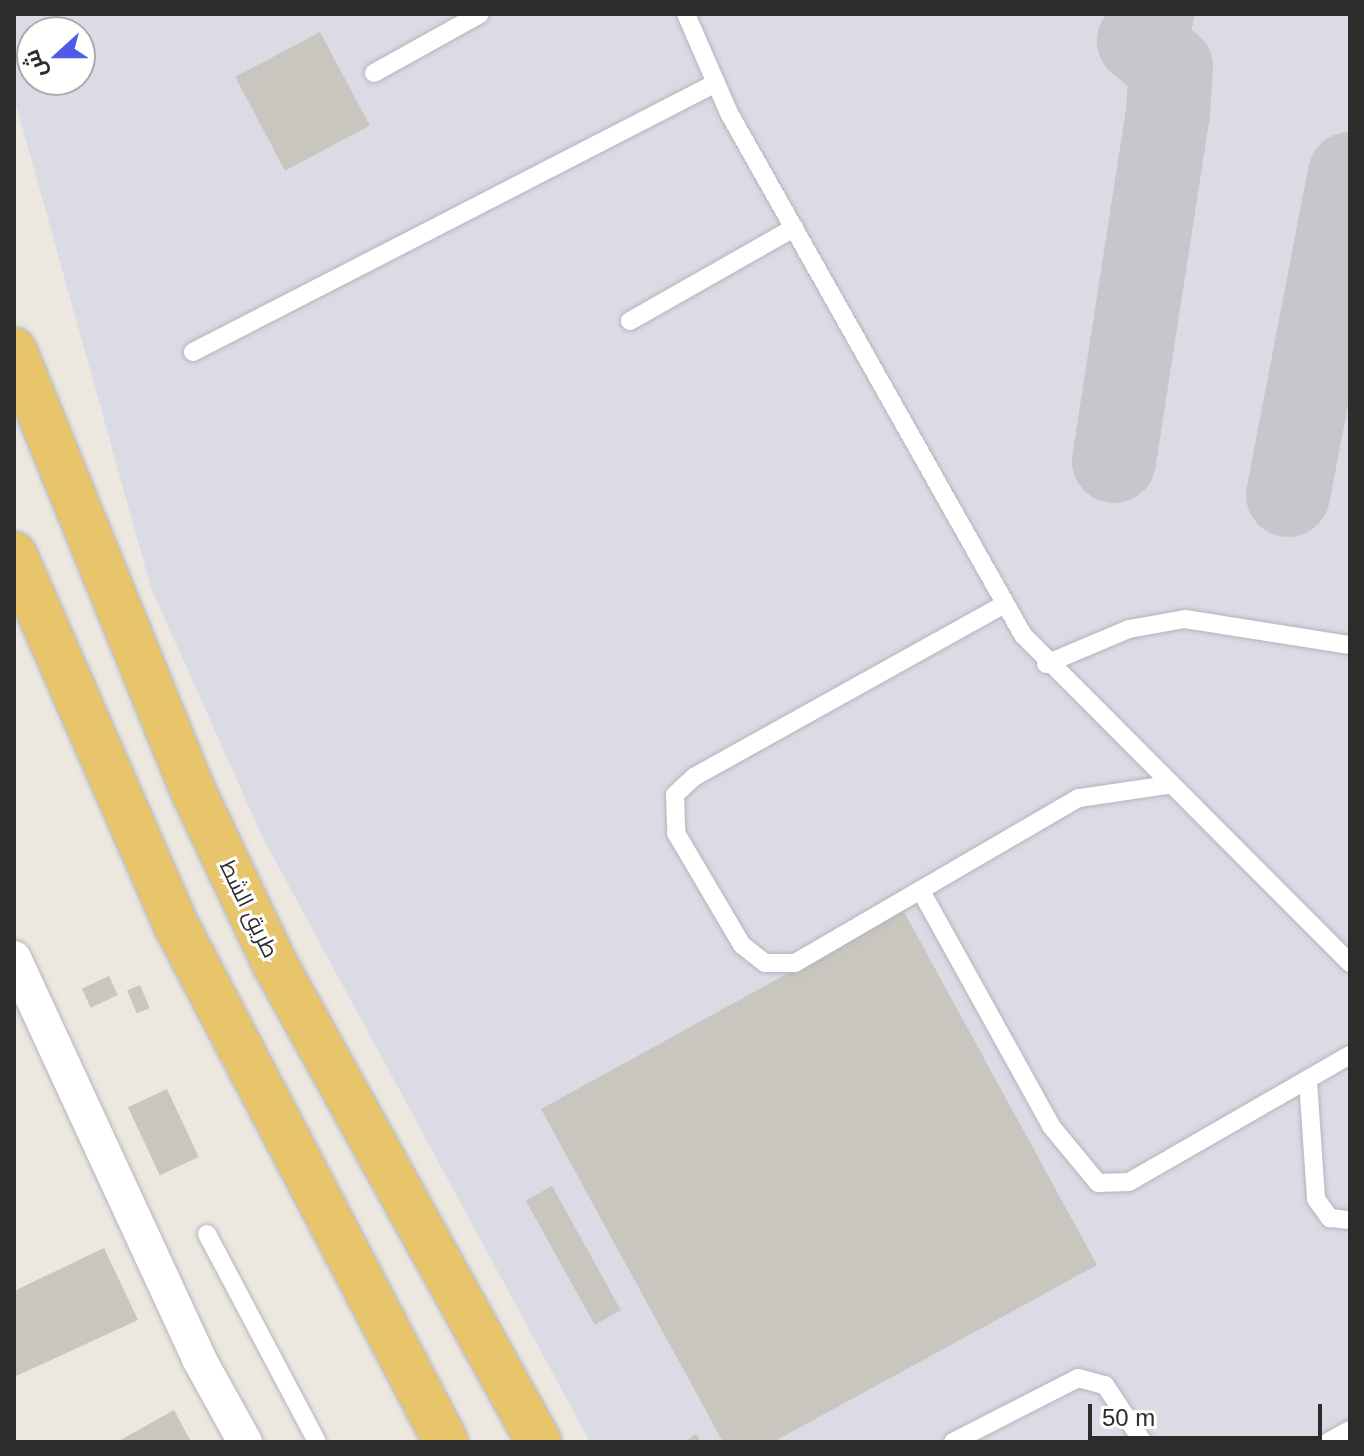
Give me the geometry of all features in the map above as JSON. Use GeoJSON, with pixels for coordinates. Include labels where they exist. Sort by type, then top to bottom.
{"type":"FeatureCollection","features":[{"type":"Feature","properties":{"kind":"highway","name":"طريق الشط"},"geometry":{"type":"LineString","coordinates":[[14,350],[164,724],[276,966],[539,1442]]}},
{"type":"Feature","properties":{"kind":"highway"},"geometry":{"type":"LineString","coordinates":[[14,554],[182,937],[446,1442]]}},
{"type":"Feature","properties":{"kind":"street"},"geometry":{"type":"LineString","coordinates":[[14,958],[199,1359],[245,1442]]}},
{"type":"Feature","properties":{"kind":"lane"},"geometry":{"type":"LineString","coordinates":[[374,73],[480,14]]}},
{"type":"Feature","properties":{"kind":"lane"},"geometry":{"type":"LineString","coordinates":[[686,14],[716,83],[1003,605],[1046,664],[1350,963]]}},
{"type":"Feature","properties":{"kind":"lane"},"geometry":{"type":"LineString","coordinates":[[193,352],[716,83]]}},
{"type":"Feature","properties":{"kind":"lane"},"geometry":{"type":"LineString","coordinates":[[630,321],[794,228]]}},
{"type":"Feature","properties":{"kind":"lane"},"geometry":{"type":"LineString","coordinates":[[1003,605],[694,777],[671,808],[676,833],[742,945],[765,963],[808,957],[1079,798],[1168,785]]}},
{"type":"Feature","properties":{"kind":"lane"},"geometry":{"type":"LineString","coordinates":[[1046,664],[1129,629],[1185,619],[1350,645]]}},
{"type":"Feature","properties":{"kind":"lane"},"geometry":{"type":"LineString","coordinates":[[921,891],[1051,1126],[1098,1183],[1129,1182],[1350,1055]]}},
{"type":"Feature","properties":{"kind":"lane"},"geometry":{"type":"LineString","coordinates":[[1308,1081],[1316,1199],[1330,1218],[1350,1220]]}},
{"type":"Feature","properties":{"kind":"lane"},"geometry":{"type":"LineString","coordinates":[[207,1234],[317,1442]]}},
{"type":"Feature","properties":{"kind":"lane"},"geometry":{"type":"LineString","coordinates":[[953,1442],[1078,1378],[1105,1385],[1143,1442]]}},
{"type":"Feature","properties":{"kind":"lane"},"geometry":{"type":"LineString","coordinates":[[1328,1442],[1350,1430]]}},
{"type":"Feature","properties":{"kind":"shaded area"},"geometry":{"type":"Polygon","coordinates":[[[14,14],[1350,14],[1350,1442],[590,1442],[263,838],[151,588],[14,97],[14,14]]]}},
{"type":"Feature","properties":{"kind":"building"},"geometry":{"type":"Polygon","coordinates":[[[320,32],[370,126],[285,171],[235,77],[320,32]]]}},
{"type":"Feature","properties":{"kind":"building"},"geometry":{"type":"Polygon","coordinates":[[[903,910],[1097,1265],[773,1442],[723,1442],[541,1109],[903,910]]]}},
{"type":"Feature","properties":{"kind":"building"},"geometry":{"type":"Polygon","coordinates":[[[109,976],[118,995],[91,1008],[82,989],[109,976]]]}},
{"type":"Feature","properties":{"kind":"building"},"geometry":{"type":"Polygon","coordinates":[[[140,985],[150,1008],[137,1013],[127,990],[140,985]]]}},
{"type":"Feature","properties":{"kind":"building"},"geometry":{"type":"Polygon","coordinates":[[[167,1089],[199,1157],[160,1175],[128,1107],[167,1089]]]}},
{"type":"Feature","properties":{"kind":"building"},"geometry":{"type":"Polygon","coordinates":[[[552,1186],[621,1310],[595,1325],[526,1201],[552,1186]]]}},
{"type":"Feature","properties":{"kind":"building"},"geometry":{"type":"Polygon","coordinates":[[[104,1248],[138,1320],[14,1377],[14,1291],[104,1248]]]}},
{"type":"Feature","properties":{"kind":"building"},"geometry":{"type":"Polygon","coordinates":[[[174,1410],[191,1442],[117,1442],[174,1410]]]}},
{"type":"Feature","properties":{"kind":"building"},"geometry":{"type":"Polygon","coordinates":[[[696,1434],[701,1442],[684,1442],[696,1434]]]}},
{"type":"Feature","properties":{"kind":"taxiway"},"geometry":{"type":"LineString","coordinates":[[1114,461],[1168,112],[1171,67],[1139,41],[1152,14]]}},
{"type":"Feature","properties":{"kind":"taxiway"},"geometry":{"type":"LineString","coordinates":[[1288,495],[1350,174]]}}]}
